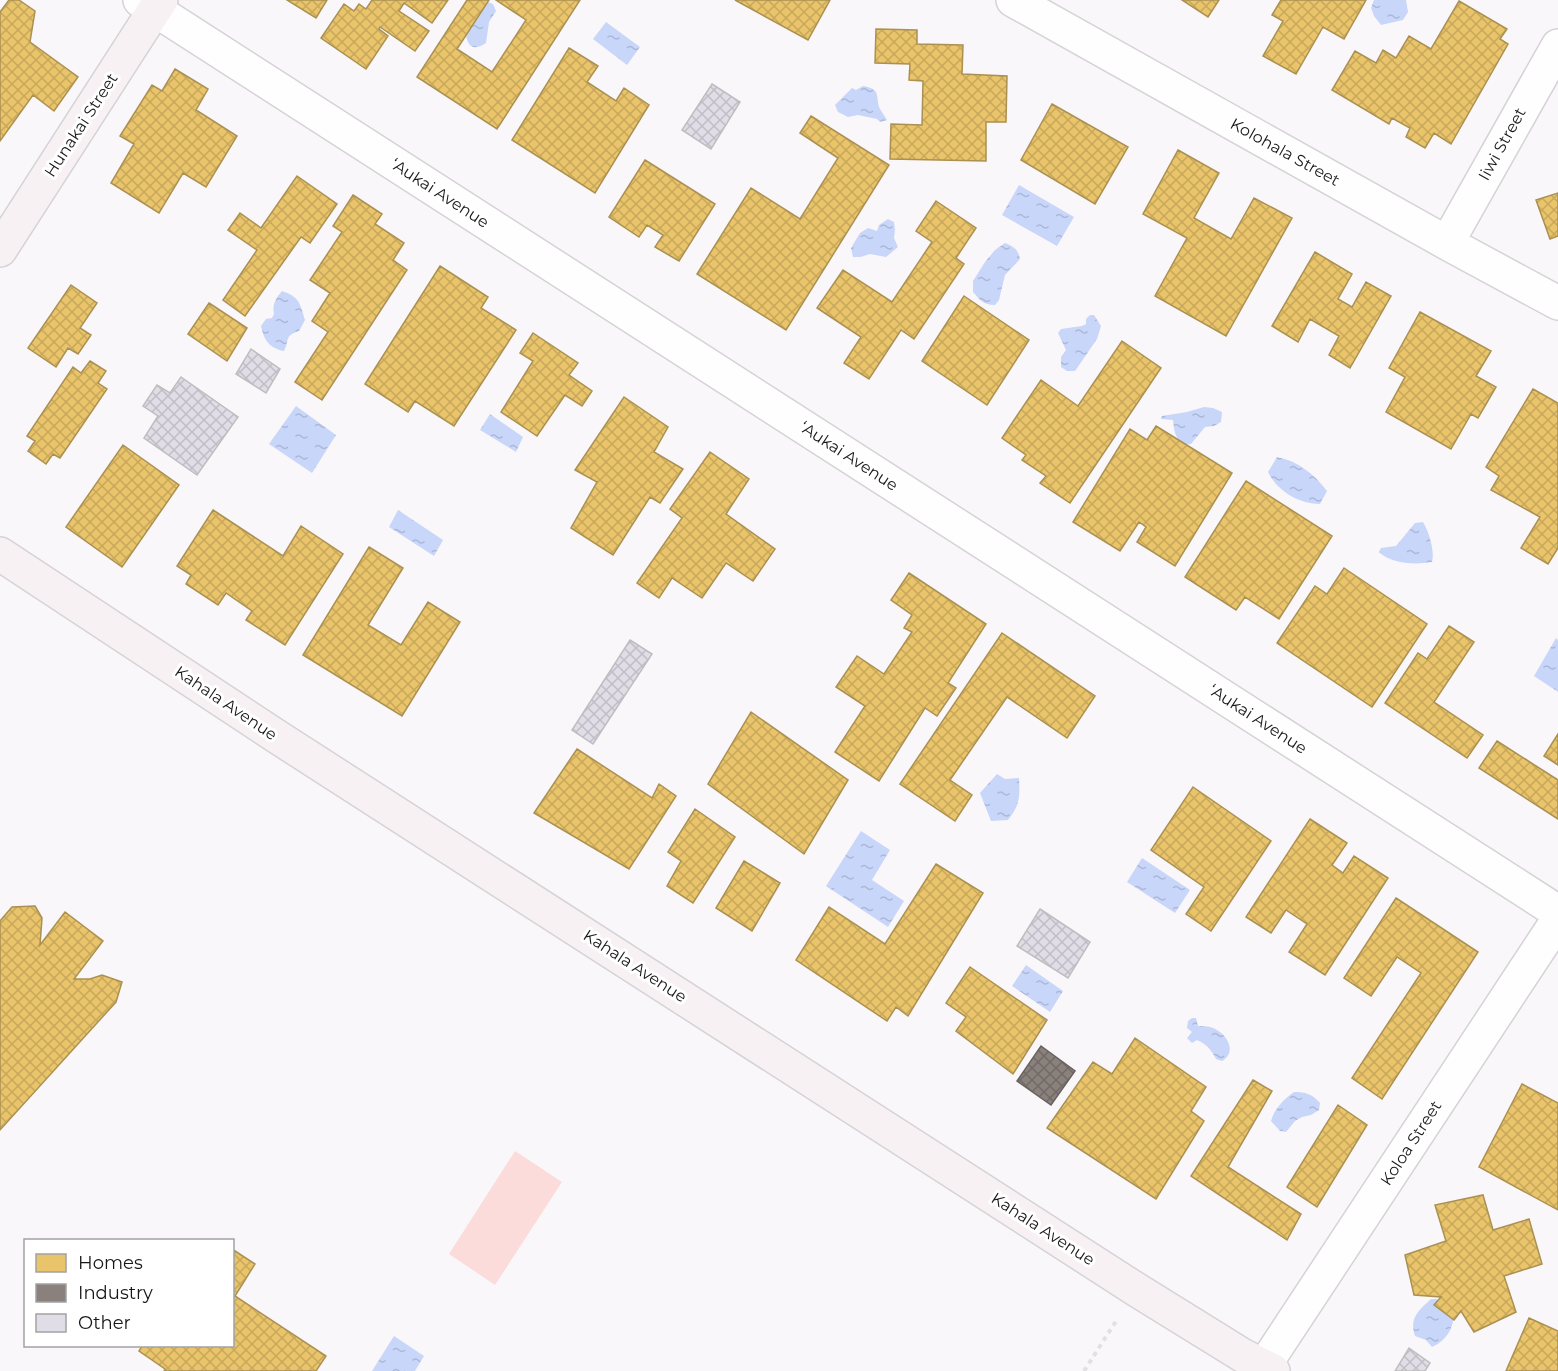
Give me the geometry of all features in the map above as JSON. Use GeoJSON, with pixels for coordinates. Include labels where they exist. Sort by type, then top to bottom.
{"type":"FeatureCollection","features":[{"type":"Feature","properties":{"kind":"street","name":"Kolohala Street"},"geometry":{"type":"LineString","coordinates":[[1013,0],[1558,303]]}},
{"type":"Feature","properties":{"kind":"street","name":"Hunakai Street"},"geometry":{"type":"LineString","coordinates":[[0,250],[152,3]]}},
{"type":"Feature","properties":{"kind":"street","name":"ʻAukai Avenue"},"geometry":{"type":"LineString","coordinates":[[152,3],[1558,912]]}},
{"type":"Feature","properties":{"kind":"street","name":"Iiwi Street"},"geometry":{"type":"LineString","coordinates":[[1447,243],[1558,46]]}},
{"type":"Feature","properties":{"kind":"street","name":"Kahala Avenue"},"geometry":{"type":"LineString","coordinates":[[0,554],[276,736],[1137,1290],[1242,1355],[1269,1368]]}},
{"type":"Feature","properties":{"kind":"street","name":"Koloa Street"},"geometry":{"type":"LineString","coordinates":[[1269,1368],[1558,920]]}},
{"type":"Feature","properties":{"kind":"path"},"geometry":{"type":"LineString","coordinates":[[1084,1371],[1137,1290]]}},
{"type":"Feature","properties":{"kind":"shaded area"},"geometry":{"type":"Polygon","coordinates":[[[515,1151],[562,1182],[495,1285],[449,1254],[515,1151]]]}},
{"type":"Feature","properties":{"kind":"water"},"geometry":{"type":"Polygon","coordinates":[[[1374,0],[1406,0],[1408,12],[1403,20],[1381,25],[1371,8],[1374,0]]]}},
{"type":"Feature","properties":{"kind":"water"},"geometry":{"type":"Polygon","coordinates":[[[488,2],[493,4],[496,11],[489,22],[486,43],[473,47],[468,43],[465,29],[488,2]]]}},
{"type":"Feature","properties":{"kind":"water"},"geometry":{"type":"Polygon","coordinates":[[[606,22],[640,47],[627,65],[593,39],[606,22]]]}},
{"type":"Feature","properties":{"kind":"water"},"geometry":{"type":"Polygon","coordinates":[[[863,86],[875,91],[879,107],[887,120],[880,122],[877,119],[858,115],[848,117],[838,112],[835,105],[852,88],[856,90],[863,86]]]}},
{"type":"Feature","properties":{"kind":"water"},"geometry":{"type":"Polygon","coordinates":[[[1019,185],[1074,217],[1057,246],[1002,215],[1019,185]]]}},
{"type":"Feature","properties":{"kind":"water"},"geometry":{"type":"Polygon","coordinates":[[[888,219],[894,222],[894,238],[898,247],[886,257],[870,254],[853,257],[851,248],[860,233],[868,228],[877,231],[879,225],[888,219]]]}},
{"type":"Feature","properties":{"kind":"water"},"geometry":{"type":"Polygon","coordinates":[[[1005,243],[1015,249],[1020,259],[1005,275],[999,300],[995,305],[987,304],[973,292],[973,281],[995,250],[1005,243]]]}},
{"type":"Feature","properties":{"kind":"water"},"geometry":{"type":"Polygon","coordinates":[[[282,291],[298,302],[305,320],[299,331],[289,336],[284,351],[268,343],[261,326],[266,319],[272,318],[275,301],[282,291]]]}},
{"type":"Feature","properties":{"kind":"water"},"geometry":{"type":"Polygon","coordinates":[[[1094,315],[1101,326],[1097,339],[1075,371],[1067,371],[1061,367],[1061,357],[1066,350],[1058,333],[1061,329],[1086,324],[1086,319],[1094,315]]]}},
{"type":"Feature","properties":{"kind":"water"},"geometry":{"type":"Polygon","coordinates":[[[296,406],[336,435],[312,473],[269,444],[296,406]]]}},
{"type":"Feature","properties":{"kind":"water"},"geometry":{"type":"Polygon","coordinates":[[[1204,407],[1222,412],[1221,422],[1205,427],[1191,444],[1183,445],[1178,439],[1174,431],[1173,420],[1161,419],[1162,416],[1204,407]]]}},
{"type":"Feature","properties":{"kind":"water"},"geometry":{"type":"Polygon","coordinates":[[[490,414],[523,437],[516,452],[480,430],[490,414]]]}},
{"type":"Feature","properties":{"kind":"water"},"geometry":{"type":"Polygon","coordinates":[[[1277,457],[1299,465],[1322,485],[1327,491],[1320,504],[1297,499],[1277,485],[1268,472],[1277,457]]]}},
{"type":"Feature","properties":{"kind":"water"},"geometry":{"type":"Polygon","coordinates":[[[398,510],[443,540],[434,556],[389,527],[398,510]]]}},
{"type":"Feature","properties":{"kind":"water"},"geometry":{"type":"Polygon","coordinates":[[[1423,522],[1431,542],[1432,562],[1404,563],[1390,559],[1379,552],[1381,548],[1396,546],[1415,523],[1423,522]]]}},
{"type":"Feature","properties":{"kind":"water"},"geometry":{"type":"Polygon","coordinates":[[[1556,638],[1558,640],[1558,692],[1534,676],[1556,638]]]}},
{"type":"Feature","properties":{"kind":"water"},"geometry":{"type":"Polygon","coordinates":[[[997,774],[1005,779],[1019,778],[1019,796],[1015,810],[1008,820],[991,821],[980,793],[997,774]]]}},
{"type":"Feature","properties":{"kind":"water"},"geometry":{"type":"Polygon","coordinates":[[[861,831],[890,850],[872,880],[904,901],[888,927],[826,886],[861,831]]]}},
{"type":"Feature","properties":{"kind":"water"},"geometry":{"type":"Polygon","coordinates":[[[1142,858],[1190,890],[1175,913],[1127,882],[1142,858]]]}},
{"type":"Feature","properties":{"kind":"water"},"geometry":{"type":"Polygon","coordinates":[[[1026,965],[1063,991],[1050,1012],[1012,986],[1026,965]]]}},
{"type":"Feature","properties":{"kind":"water"},"geometry":{"type":"Polygon","coordinates":[[[1196,1018],[1198,1026],[1212,1028],[1225,1037],[1230,1050],[1226,1058],[1222,1061],[1216,1059],[1203,1043],[1197,1040],[1192,1043],[1187,1038],[1192,1032],[1187,1028],[1188,1021],[1196,1018]]]}},
{"type":"Feature","properties":{"kind":"water"},"geometry":{"type":"Polygon","coordinates":[[[1294,1092],[1314,1097],[1320,1103],[1319,1110],[1295,1121],[1286,1132],[1280,1131],[1271,1121],[1280,1105],[1294,1092]]]}},
{"type":"Feature","properties":{"kind":"water"},"geometry":{"type":"Polygon","coordinates":[[[1431,1299],[1442,1300],[1454,1314],[1448,1334],[1432,1347],[1426,1340],[1415,1336],[1413,1330],[1416,1315],[1431,1299]]]}},
{"type":"Feature","properties":{"kind":"water"},"geometry":{"type":"Polygon","coordinates":[[[394,1336],[424,1356],[415,1371],[372,1371],[394,1336]]]}},
{"type":"Feature","properties":{"kind":"building: Homes"},"geometry":{"type":"Polygon","coordinates":[[[9,0],[19,0],[35,11],[30,42],[78,77],[54,111],[33,95],[0,141],[0,12],[9,0]]]}},
{"type":"Feature","properties":{"kind":"building: Homes"},"geometry":{"type":"Polygon","coordinates":[[[287,0],[327,0],[316,18],[287,0]]]}},
{"type":"Feature","properties":{"kind":"building: Homes"},"geometry":{"type":"Polygon","coordinates":[[[372,0],[448,0],[432,23],[404,3],[399,11],[429,31],[415,51],[380,27],[379,29],[388,36],[366,69],[321,38],[344,4],[354,11],[359,4],[366,9],[372,0]]]}},
{"type":"Feature","properties":{"kind":"building: Homes"},"geometry":{"type":"Polygon","coordinates":[[[467,0],[489,0],[457,49],[492,72],[526,20],[496,0],[580,0],[497,129],[417,77],[467,0]]]}},
{"type":"Feature","properties":{"kind":"building: Homes"},"geometry":{"type":"Polygon","coordinates":[[[735,0],[830,0],[808,40],[735,0]]]}},
{"type":"Feature","properties":{"kind":"building: Homes"},"geometry":{"type":"Polygon","coordinates":[[[1182,0],[1219,0],[1208,17],[1182,0]]]}},
{"type":"Feature","properties":{"kind":"building: Homes"},"geometry":{"type":"Polygon","coordinates":[[[1281,0],[1366,0],[1344,39],[1323,27],[1296,74],[1263,56],[1283,21],[1272,15],[1281,0]]]}},
{"type":"Feature","properties":{"kind":"building: Homes"},"geometry":{"type":"Polygon","coordinates":[[[1459,1],[1507,29],[1500,39],[1508,44],[1451,144],[1434,133],[1425,148],[1406,137],[1410,128],[1392,118],[1389,124],[1332,90],[1355,51],[1376,63],[1383,50],[1396,58],[1409,36],[1431,49],[1459,1]]]}},
{"type":"Feature","properties":{"kind":"building: Homes"},"geometry":{"type":"Polygon","coordinates":[[[876,29],[917,30],[917,44],[963,45],[962,74],[1007,76],[1006,122],[986,122],[986,161],[890,159],[891,124],[922,125],[923,81],[909,80],[910,64],[875,63],[876,29]]]}},
{"type":"Feature","properties":{"kind":"building: Homes"},"geometry":{"type":"Polygon","coordinates":[[[569,48],[598,66],[587,82],[616,101],[624,88],[649,105],[595,193],[512,140],[569,48]]]}},
{"type":"Feature","properties":{"kind":"building: Homes"},"geometry":{"type":"Polygon","coordinates":[[[175,69],[208,89],[196,110],[237,136],[206,187],[183,173],[159,213],[111,183],[134,144],[120,136],[152,85],[162,91],[175,69]]]}},
{"type":"Feature","properties":{"kind":"building: Homes"},"geometry":{"type":"Polygon","coordinates":[[[1052,104],[1128,147],[1095,204],[1021,160],[1052,104]]]}},
{"type":"Feature","properties":{"kind":"building: Homes"},"geometry":{"type":"Polygon","coordinates":[[[811,116],[889,165],[786,330],[697,274],[751,188],[800,219],[838,158],[800,133],[811,116]]]}},
{"type":"Feature","properties":{"kind":"building: Homes"},"geometry":{"type":"Polygon","coordinates":[[[1178,150],[1219,173],[1194,218],[1231,239],[1254,198],[1292,218],[1226,336],[1155,296],[1187,238],[1143,214],[1178,150]]]}},
{"type":"Feature","properties":{"kind":"building: Homes"},"geometry":{"type":"Polygon","coordinates":[[[645,160],[715,204],[679,261],[655,247],[663,235],[647,225],[639,237],[609,217],[645,160]]]}},
{"type":"Feature","properties":{"kind":"building: Homes"},"geometry":{"type":"Polygon","coordinates":[[[297,176],[337,204],[310,243],[301,237],[245,316],[223,300],[257,250],[228,230],[240,213],[261,228],[297,176]]]}},
{"type":"Feature","properties":{"kind":"building: Homes"},"geometry":{"type":"Polygon","coordinates":[[[1558,193],[1558,236],[1550,239],[1536,200],[1558,193]]]}},
{"type":"Feature","properties":{"kind":"building: Homes"},"geometry":{"type":"Polygon","coordinates":[[[353,195],[382,214],[375,224],[404,243],[393,260],[407,270],[322,400],[295,382],[328,332],[312,321],[330,293],[310,280],[342,232],[333,226],[353,195]]]}},
{"type":"Feature","properties":{"kind":"building: Homes"},"geometry":{"type":"Polygon","coordinates":[[[936,201],[976,228],[956,258],[964,264],[914,339],[901,330],[869,379],[844,363],[861,337],[817,308],[843,270],[892,302],[932,242],[916,231],[936,201]]]}},
{"type":"Feature","properties":{"kind":"building: Homes"},"geometry":{"type":"Polygon","coordinates":[[[1315,252],[1352,274],[1338,299],[1352,307],[1366,282],[1391,296],[1350,368],[1329,355],[1339,336],[1310,319],[1298,342],[1272,326],[1315,252]]]}},
{"type":"Feature","properties":{"kind":"building: Homes"},"geometry":{"type":"Polygon","coordinates":[[[440,266],[488,297],[481,308],[516,330],[454,426],[415,401],[408,412],[365,384],[440,266]]]}},
{"type":"Feature","properties":{"kind":"building: Homes"},"geometry":{"type":"Polygon","coordinates":[[[71,285],[97,303],[80,328],[91,335],[78,354],[68,348],[56,367],[28,348],[71,285]]]}},
{"type":"Feature","properties":{"kind":"building: Homes"},"geometry":{"type":"Polygon","coordinates":[[[964,296],[1029,340],[987,405],[922,361],[964,296]]]}},
{"type":"Feature","properties":{"kind":"building: Homes"},"geometry":{"type":"Polygon","coordinates":[[[209,303],[247,328],[227,361],[188,334],[209,303]]]}},
{"type":"Feature","properties":{"kind":"building: Homes"},"geometry":{"type":"Polygon","coordinates":[[[1420,312],[1491,351],[1476,376],[1496,387],[1478,418],[1471,414],[1451,449],[1386,412],[1405,377],[1389,368],[1420,312]]]}},
{"type":"Feature","properties":{"kind":"building: Homes"},"geometry":{"type":"Polygon","coordinates":[[[533,333],[578,363],[569,375],[592,391],[582,406],[565,395],[537,436],[501,412],[533,361],[520,353],[533,333]]]}},
{"type":"Feature","properties":{"kind":"building: Homes"},"geometry":{"type":"Polygon","coordinates":[[[1122,341],[1161,368],[1070,503],[1040,483],[1046,476],[1022,460],[1026,455],[1002,438],[1041,380],[1078,406],[1122,341]]]}},
{"type":"Feature","properties":{"kind":"building: Homes"},"geometry":{"type":"Polygon","coordinates":[[[90,361],[106,371],[98,383],[107,389],[60,458],[53,454],[46,464],[28,451],[35,441],[27,436],[73,367],[81,373],[90,361]]]}},
{"type":"Feature","properties":{"kind":"building: Homes"},"geometry":{"type":"Polygon","coordinates":[[[1533,389],[1558,403],[1558,548],[1548,564],[1521,548],[1540,517],[1491,490],[1499,476],[1486,467],[1533,389]]]}},
{"type":"Feature","properties":{"kind":"building: Homes"},"geometry":{"type":"Polygon","coordinates":[[[624,397],[668,427],[654,452],[683,469],[660,503],[650,497],[613,555],[571,528],[597,482],[575,470],[624,397]]]}},
{"type":"Feature","properties":{"kind":"building: Homes"},"geometry":{"type":"Polygon","coordinates":[[[1156,426],[1232,473],[1175,566],[1137,542],[1146,527],[1139,522],[1120,551],[1073,522],[1130,429],[1147,440],[1156,426]]]}},
{"type":"Feature","properties":{"kind":"building: Homes"},"geometry":{"type":"Polygon","coordinates":[[[123,445],[179,485],[122,567],[66,527],[123,445]]]}},
{"type":"Feature","properties":{"kind":"building: Homes"},"geometry":{"type":"Polygon","coordinates":[[[710,452],[749,479],[726,514],[775,549],[753,581],[726,563],[702,598],[672,578],[659,598],[637,583],[682,518],[670,509],[710,452]]]}},
{"type":"Feature","properties":{"kind":"building: Homes"},"geometry":{"type":"Polygon","coordinates":[[[1246,481],[1332,536],[1279,619],[1245,597],[1236,610],[1185,577],[1246,481]]]}},
{"type":"Feature","properties":{"kind":"building: Homes"},"geometry":{"type":"Polygon","coordinates":[[[213,510],[283,556],[301,526],[343,554],[285,645],[246,620],[252,611],[226,593],[218,605],[186,584],[191,575],[177,566],[213,510]]]}},
{"type":"Feature","properties":{"kind":"building: Homes"},"geometry":{"type":"Polygon","coordinates":[[[369,547],[403,568],[368,625],[401,645],[428,602],[460,622],[402,716],[303,655],[369,547]]]}},
{"type":"Feature","properties":{"kind":"building: Homes"},"geometry":{"type":"Polygon","coordinates":[[[1344,568],[1427,624],[1372,707],[1277,643],[1315,586],[1327,594],[1344,568]]]}},
{"type":"Feature","properties":{"kind":"building: Homes"},"geometry":{"type":"Polygon","coordinates":[[[909,573],[986,624],[948,683],[956,688],[937,716],[925,708],[879,781],[835,752],[865,706],[836,687],[857,656],[884,674],[912,632],[904,628],[912,615],[891,600],[909,573]]]}},
{"type":"Feature","properties":{"kind":"building: Homes"},"geometry":{"type":"Polygon","coordinates":[[[1449,626],[1474,642],[1434,702],[1483,735],[1467,758],[1385,703],[1418,653],[1427,659],[1449,626]]]}},
{"type":"Feature","properties":{"kind":"building: Homes"},"geometry":{"type":"Polygon","coordinates":[[[1002,633],[1095,696],[1067,738],[1007,697],[950,780],[972,795],[955,821],[900,784],[1002,633]]]}},
{"type":"Feature","properties":{"kind":"building: Homes"},"geometry":{"type":"Polygon","coordinates":[[[751,712],[848,780],[804,854],[708,784],[751,712]]]}},
{"type":"Feature","properties":{"kind":"building: Homes"},"geometry":{"type":"Polygon","coordinates":[[[1558,734],[1558,765],[1544,756],[1558,734]]]}},
{"type":"Feature","properties":{"kind":"building: Homes"},"geometry":{"type":"Polygon","coordinates":[[[1497,741],[1558,780],[1558,819],[1479,768],[1497,741]]]}},
{"type":"Feature","properties":{"kind":"building: Homes"},"geometry":{"type":"Polygon","coordinates":[[[577,749],[652,798],[659,784],[676,796],[629,869],[534,813],[577,749]]]}},
{"type":"Feature","properties":{"kind":"building: Homes"},"geometry":{"type":"Polygon","coordinates":[[[1193,787],[1271,841],[1211,931],[1186,914],[1204,887],[1151,850],[1193,787]]]}},
{"type":"Feature","properties":{"kind":"building: Homes"},"geometry":{"type":"Polygon","coordinates":[[[695,809],[735,837],[693,903],[667,886],[681,861],[668,852],[695,809]]]}},
{"type":"Feature","properties":{"kind":"building: Homes"},"geometry":{"type":"Polygon","coordinates":[[[1310,819],[1347,843],[1332,865],[1343,873],[1354,856],[1388,878],[1325,975],[1289,952],[1307,924],[1286,910],[1271,933],[1246,917],[1310,819]]]}},
{"type":"Feature","properties":{"kind":"building: Homes"},"geometry":{"type":"Polygon","coordinates":[[[744,861],[780,883],[752,931],[716,908],[744,861]]]}},
{"type":"Feature","properties":{"kind":"building: Homes"},"geometry":{"type":"Polygon","coordinates":[[[936,864],[983,893],[908,1016],[896,1007],[887,1021],[796,960],[829,907],[885,944],[936,864]]]}},
{"type":"Feature","properties":{"kind":"building: Homes"},"geometry":{"type":"Polygon","coordinates":[[[1396,898],[1478,952],[1382,1099],[1352,1078],[1421,973],[1397,957],[1371,996],[1344,978],[1396,898]]]}},
{"type":"Feature","properties":{"kind":"building: Homes"},"geometry":{"type":"Polygon","coordinates":[[[35,906],[42,918],[40,945],[65,912],[103,941],[74,979],[90,979],[102,975],[122,982],[116,1002],[0,1130],[0,921],[12,907],[35,906]]]}},
{"type":"Feature","properties":{"kind":"building: Homes"},"geometry":{"type":"Polygon","coordinates":[[[970,967],[1047,1020],[1013,1074],[956,1031],[966,1017],[946,1003],[970,967]]]}},
{"type":"Feature","properties":{"kind":"building: Homes"},"geometry":{"type":"Polygon","coordinates":[[[1135,1038],[1206,1087],[1191,1111],[1204,1121],[1156,1199],[1047,1128],[1093,1062],[1112,1074],[1135,1038]]]}},
{"type":"Feature","properties":{"kind":"building: Homes"},"geometry":{"type":"Polygon","coordinates":[[[1253,1080],[1272,1091],[1228,1167],[1301,1214],[1287,1240],[1191,1176],[1253,1080]]]}},
{"type":"Feature","properties":{"kind":"building: Homes"},"geometry":{"type":"Polygon","coordinates":[[[1522,1084],[1558,1103],[1558,1210],[1479,1167],[1522,1084]]]}},
{"type":"Feature","properties":{"kind":"building: Homes"},"geometry":{"type":"Polygon","coordinates":[[[1338,1105],[1367,1125],[1317,1207],[1287,1187],[1338,1105]]]}},
{"type":"Feature","properties":{"kind":"building: Homes"},"geometry":{"type":"Polygon","coordinates":[[[1483,1195],[1493,1230],[1529,1219],[1542,1264],[1504,1276],[1516,1312],[1474,1332],[1461,1311],[1454,1320],[1434,1305],[1441,1297],[1414,1295],[1405,1255],[1446,1241],[1435,1205],[1483,1195]]]}},
{"type":"Feature","properties":{"kind":"building: Homes"},"geometry":{"type":"Polygon","coordinates":[[[234,1250],[255,1264],[235,1296],[326,1356],[316,1371],[164,1371],[165,1369],[139,1351],[141,1347],[234,1347],[234,1250]]]}},
{"type":"Feature","properties":{"kind":"building: Homes"},"geometry":{"type":"Polygon","coordinates":[[[1529,1318],[1558,1331],[1558,1371],[1506,1371],[1529,1318]]]}},
{"type":"Feature","properties":{"kind":"building: Industry"},"geometry":{"type":"Polygon","coordinates":[[[1041,1046],[1075,1071],[1051,1105],[1017,1081],[1041,1046]]]}},
{"type":"Feature","properties":{"kind":"building: Other"},"geometry":{"type":"Polygon","coordinates":[[[712,84],[740,102],[711,149],[682,130],[712,84]]]}},
{"type":"Feature","properties":{"kind":"building: Other"},"geometry":{"type":"Polygon","coordinates":[[[251,349],[280,369],[266,393],[236,374],[251,349]]]}},
{"type":"Feature","properties":{"kind":"building: Other"},"geometry":{"type":"Polygon","coordinates":[[[181,377],[238,417],[197,475],[144,438],[158,416],[143,406],[157,385],[170,393],[181,377]]]}},
{"type":"Feature","properties":{"kind":"building: Other"},"geometry":{"type":"Polygon","coordinates":[[[630,640],[652,654],[593,744],[572,730],[630,640]]]}},
{"type":"Feature","properties":{"kind":"building: Other"},"geometry":{"type":"Polygon","coordinates":[[[1040,909],[1090,942],[1068,978],[1017,946],[1040,909]]]}},
{"type":"Feature","properties":{"kind":"building: Other"},"geometry":{"type":"Polygon","coordinates":[[[1409,1348],[1430,1363],[1425,1371],[1395,1371],[1409,1348]]]}}]}
